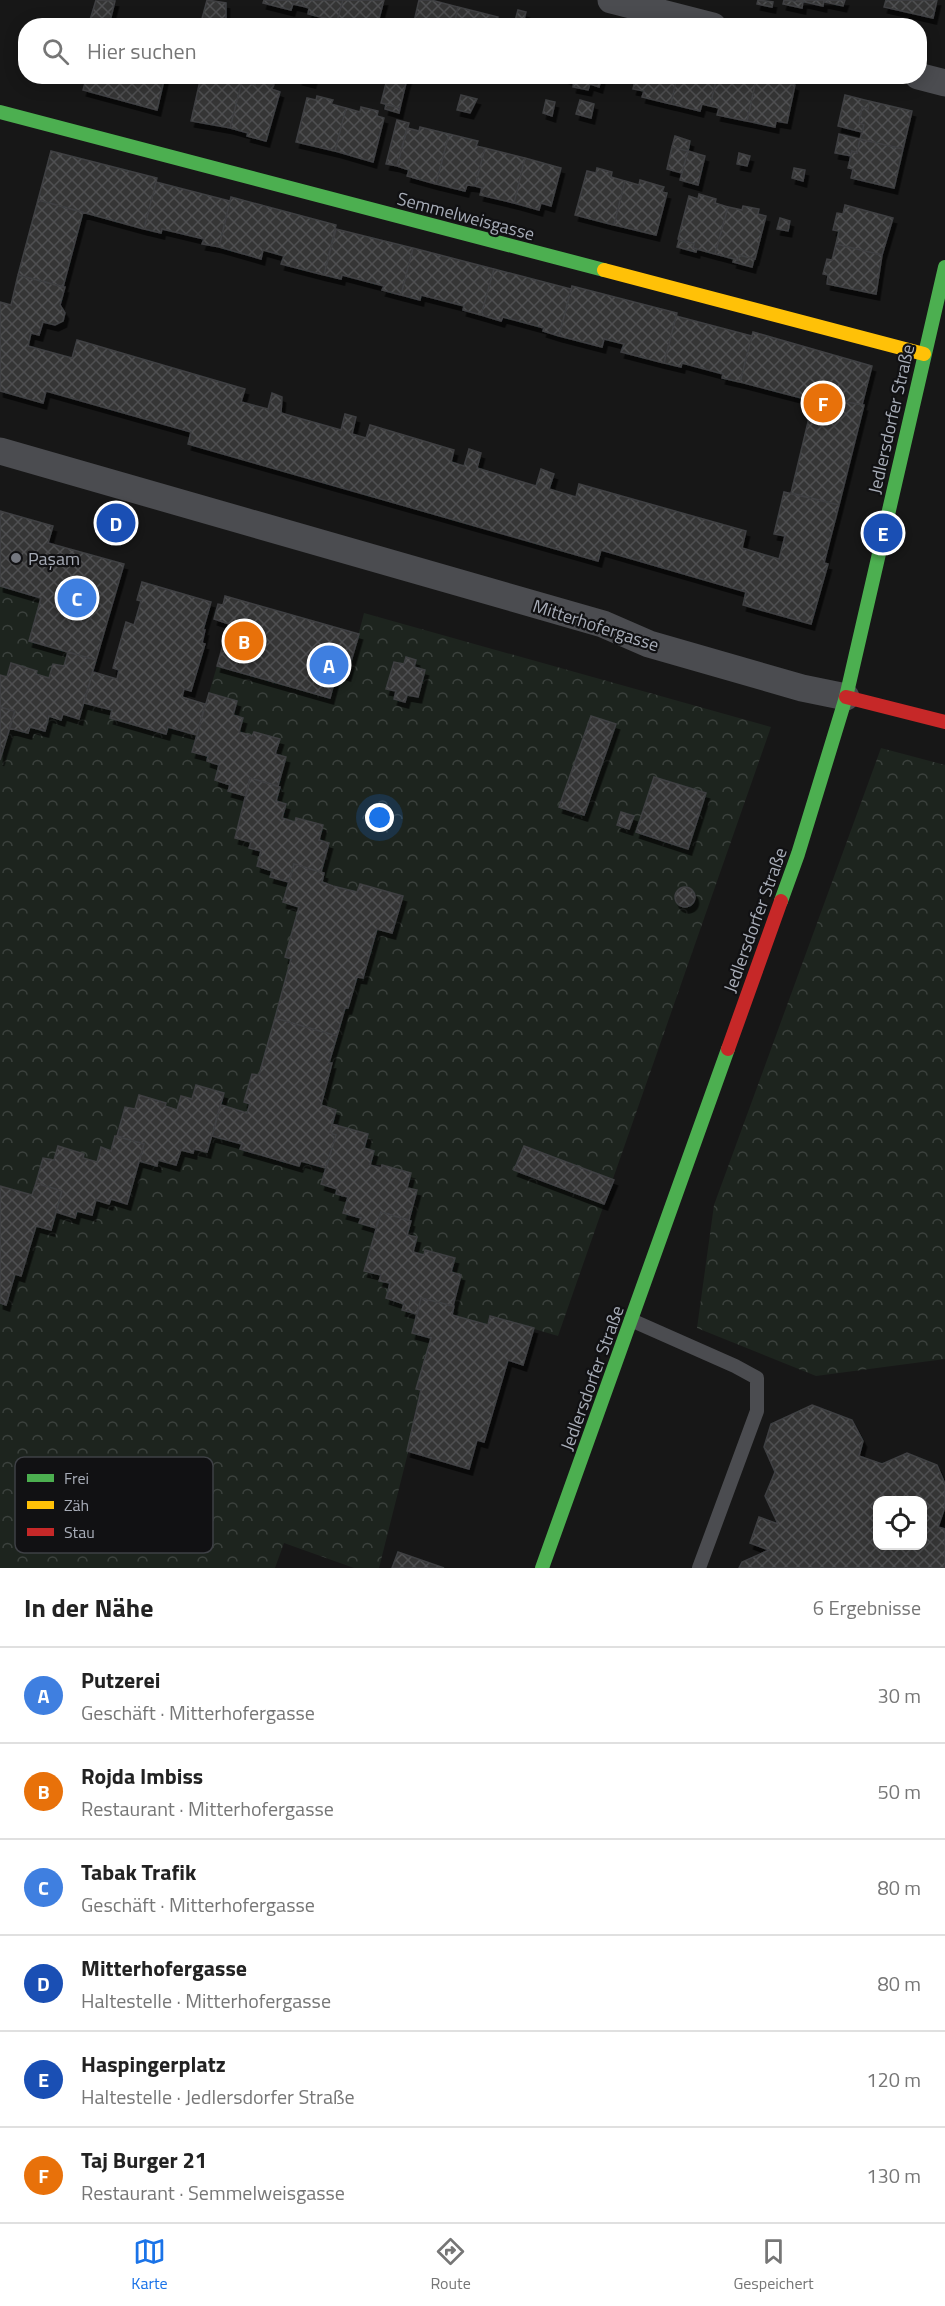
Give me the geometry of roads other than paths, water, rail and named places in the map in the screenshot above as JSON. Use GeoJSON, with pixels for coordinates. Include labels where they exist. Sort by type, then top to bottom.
{"type":"FeatureCollection","features":[{"type":"Feature","properties":{"kind":"street"},"geometry":{"type":"LineString","coordinates":[[611,0],[682,18]]}},
{"type":"Feature","properties":{"kind":"street"},"geometry":{"type":"LineString","coordinates":[[927,78],[945,83]]}},
{"type":"Feature","properties":{"kind":"street","name":"Semmelweisgasse"},"geometry":{"type":"LineString","coordinates":[[1,114],[924,354]]}},
{"type":"Feature","properties":{"kind":"street","name":"Jedlersdorfer Straße"},"geometry":{"type":"LineString","coordinates":[[542,1568],[798,854],[846,697],[945,267]]}},
{"type":"Feature","properties":{"kind":"street","name":"Mitterhofergasse"},"geometry":{"type":"LineString","coordinates":[[0,451],[603,624],[649,644],[802,688],[846,697]]}},
{"type":"Feature","properties":{"kind":"street"},"geometry":{"type":"LineString","coordinates":[[846,697],[945,722]]}},
{"type":"Feature","properties":{"kind":"lane"},"geometry":{"type":"LineString","coordinates":[[632,1320],[757,1378],[757,1411],[699,1568]]}},
{"type":"Feature","properties":{"kind":"place","name":"Taj Burger 21"},"geometry":{"type":"Point","coordinates":[823,403]}},
{"type":"Feature","properties":{"kind":"place","name":"Mitterhofergasse"},"geometry":{"type":"Point","coordinates":[116,523]}},
{"type":"Feature","properties":{"kind":"place","name":"Haspingerplatz"},"geometry":{"type":"Point","coordinates":[883,533]}},
{"type":"Feature","properties":{"kind":"place","name":"Pașam"},"geometry":{"type":"Point","coordinates":[16,558]}},
{"type":"Feature","properties":{"kind":"place","name":"Tabak Trafik"},"geometry":{"type":"Point","coordinates":[77,598]}},
{"type":"Feature","properties":{"kind":"place","name":"Rojda Imbiss"},"geometry":{"type":"Point","coordinates":[244,641]}},
{"type":"Feature","properties":{"kind":"place","name":"Putzerei"},"geometry":{"type":"Point","coordinates":[329,665]}}]}
